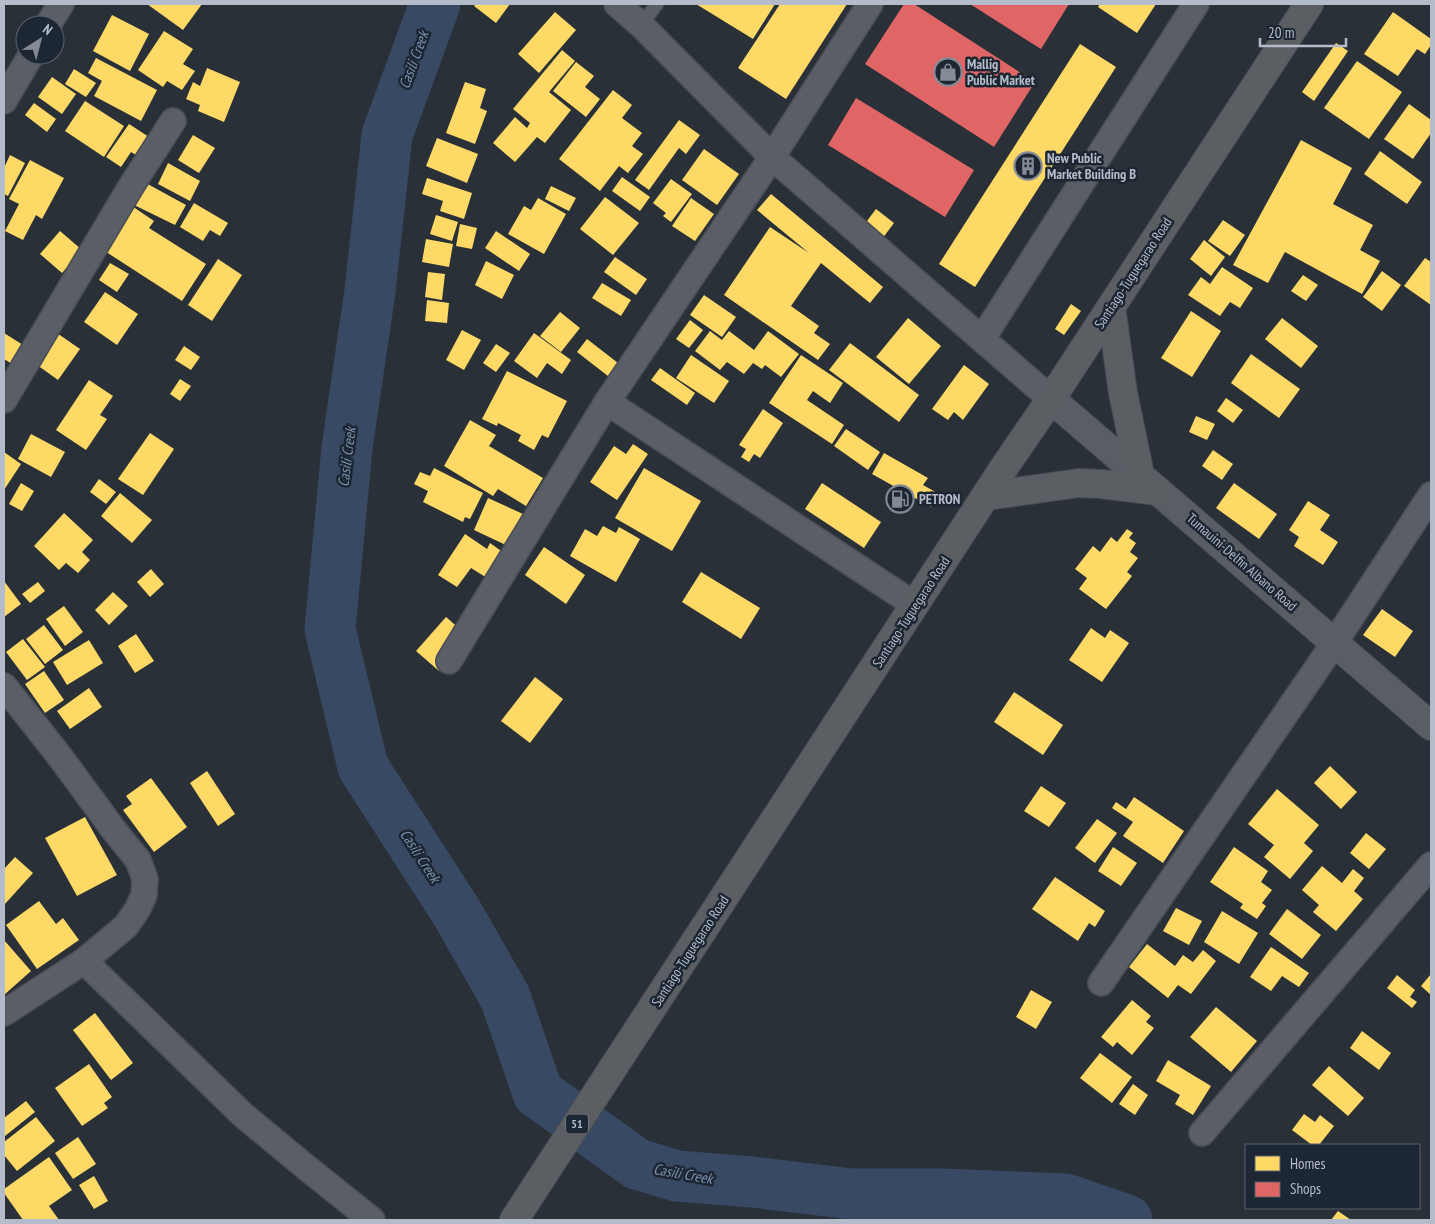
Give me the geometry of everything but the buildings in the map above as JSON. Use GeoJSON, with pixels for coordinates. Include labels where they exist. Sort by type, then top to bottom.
{"type":"FeatureCollection","features":[{"type":"Feature","properties":{"kind":"highway","name":"Santiago-Tuguegarao Road"},"geometry":{"type":"LineString","coordinates":[[514,1220],[1309,4]]}},
{"type":"Feature","properties":{"kind":"highway"},"geometry":{"type":"LineString","coordinates":[[986,496],[1079,483],[1149,483],[1123,393],[1111,307]]}},
{"type":"Feature","properties":{"kind":"main road","name":"Tumauini-Delfin Albano Road"},"geometry":{"type":"LineString","coordinates":[[1051,399],[1431,726]]}},
{"type":"Feature","properties":{"kind":"street"},"geometry":{"type":"LineString","coordinates":[[54,15],[61,4]]}},
{"type":"Feature","properties":{"kind":"street"},"geometry":{"type":"LineString","coordinates":[[617,4],[642,25],[772,157],[1051,399]]}},
{"type":"Feature","properties":{"kind":"street"},"geometry":{"type":"LineString","coordinates":[[449,662],[607,402],[772,157],[870,4]]}},
{"type":"Feature","properties":{"kind":"street"},"geometry":{"type":"LineString","coordinates":[[982,338],[1196,4]]}},
{"type":"Feature","properties":{"kind":"street"},"geometry":{"type":"LineString","coordinates":[[4,101],[25,65]]}},
{"type":"Feature","properties":{"kind":"street"},"geometry":{"type":"LineString","coordinates":[[4,400],[130,188],[173,121]]}},
{"type":"Feature","properties":{"kind":"street"},"geometry":{"type":"LineString","coordinates":[[607,402],[915,605]]}},
{"type":"Feature","properties":{"kind":"street"},"geometry":{"type":"LineString","coordinates":[[1101,983],[1335,642],[1431,495]]}},
{"type":"Feature","properties":{"kind":"street"},"geometry":{"type":"LineString","coordinates":[[4,686],[138,860],[145,879],[144,895],[126,926],[84,961],[4,1013]]}},
{"type":"Feature","properties":{"kind":"street"},"geometry":{"type":"LineString","coordinates":[[1202,1133],[1431,865]]}},
{"type":"Feature","properties":{"kind":"street"},"geometry":{"type":"LineString","coordinates":[[84,961],[243,1115],[372,1220]]}},
{"type":"Feature","properties":{"kind":"lane"},"geometry":{"type":"LineString","coordinates":[[642,25],[657,4]]}},
{"type":"Feature","properties":{"kind":"waterway","name":"Casili Creek"},"geometry":{"type":"LineString","coordinates":[[435,4],[387,135],[370,291],[347,448],[330,629],[363,767],[457,913],[505,997],[538,1093],[637,1164],[677,1176],[752,1182],[852,1194],[942,1194],[1066,1199],[1127,1220]]}},
{"type":"Feature","properties":{"kind":"place","name":"Mallig Public Market"},"geometry":{"type":"Point","coordinates":[948,72]}},
{"type":"Feature","properties":{"kind":"place","name":"New Public Market Building B"},"geometry":{"type":"Point","coordinates":[1028,166]}},
{"type":"Feature","properties":{"kind":"place","name":"PETRON"},"geometry":{"type":"Point","coordinates":[900,499]}}]}
